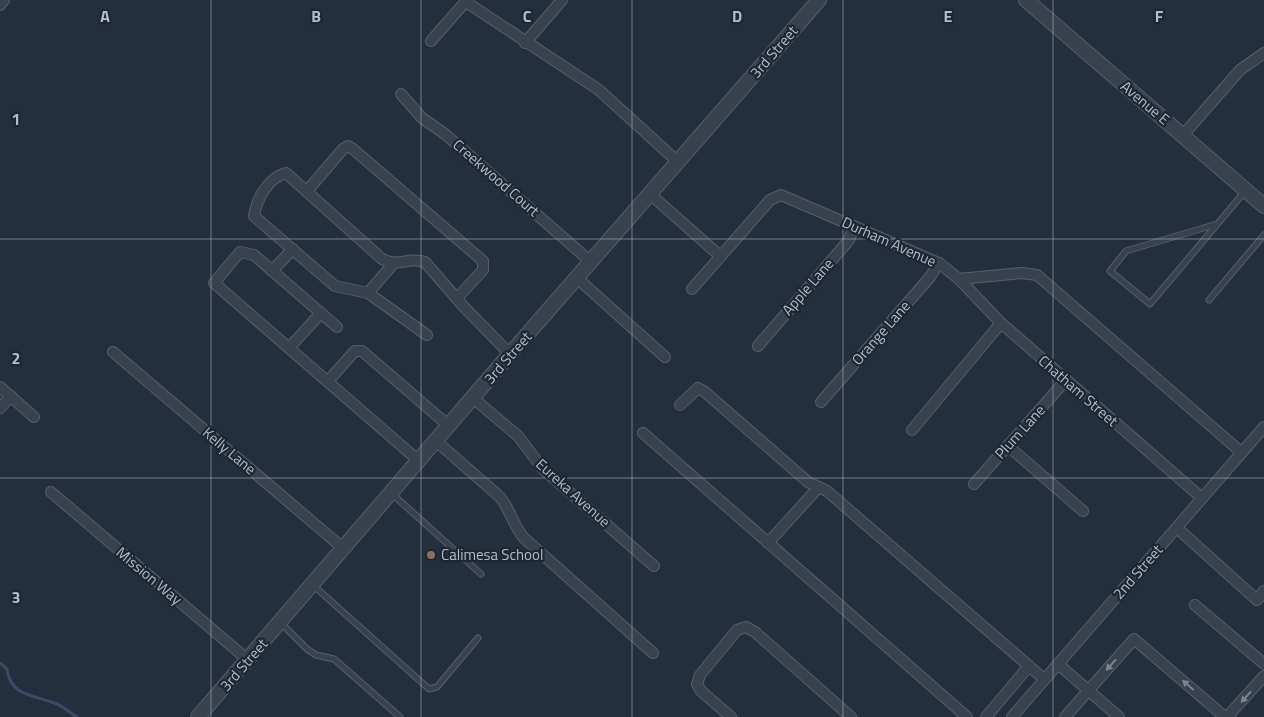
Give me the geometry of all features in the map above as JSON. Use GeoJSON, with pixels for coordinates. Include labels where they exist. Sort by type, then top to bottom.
{"type":"FeatureCollection","features":[{"type":"Feature","properties":{"kind":"street"},"geometry":{"type":"LineString","coordinates":[[0,5],[4,0]]}},
{"type":"Feature","properties":{"kind":"street"},"geometry":{"type":"LineString","coordinates":[[524,43],[562,0]]}},
{"type":"Feature","properties":{"kind":"street","name":"3rd Street"},"geometry":{"type":"LineString","coordinates":[[198,717],[313,586],[510,354],[819,0]]}},
{"type":"Feature","properties":{"kind":"street","name":"Avenue E"},"geometry":{"type":"LineString","coordinates":[[1026,0],[1264,206]]}},
{"type":"Feature","properties":{"kind":"street"},"geometry":{"type":"LineString","coordinates":[[431,41],[466,1],[524,43],[599,90],[678,162]]}},
{"type":"Feature","properties":{"kind":"street"},"geometry":{"type":"LineString","coordinates":[[1183,135],[1240,70],[1264,52]]}},
{"type":"Feature","properties":{"kind":"street","name":"Creekwood Court"},"geometry":{"type":"LineString","coordinates":[[401,94],[422,118],[450,138],[591,262]]}},
{"type":"Feature","properties":{"kind":"street"},"geometry":{"type":"LineString","coordinates":[[306,192],[343,149],[348,146],[353,149],[483,261],[483,270],[457,298]]}},
{"type":"Feature","properties":{"kind":"street"},"geometry":{"type":"LineString","coordinates":[[427,335],[368,293],[335,286],[254,216],[255,205],[266,187],[277,176],[286,174],[382,259],[393,264],[416,259],[425,262],[510,354]]}},
{"type":"Feature","properties":{"kind":"street"},"geometry":{"type":"LineString","coordinates":[[650,194],[720,256]]}},
{"type":"Feature","properties":{"kind":"street","name":"Durham Avenue"},"geometry":{"type":"LineString","coordinates":[[692,289],[770,200],[781,195],[939,264],[959,278]]}},
{"type":"Feature","properties":{"kind":"street","name":"Apple Lane"},"geometry":{"type":"LineString","coordinates":[[758,346],[849,240],[854,226]]}},
{"type":"Feature","properties":{"kind":"street"},"geometry":{"type":"LineString","coordinates":[[272,272],[292,249]]}},
{"type":"Feature","properties":{"kind":"street"},"geometry":{"type":"LineString","coordinates":[[337,327],[254,255],[240,252],[214,283],[419,461]]}},
{"type":"Feature","properties":{"kind":"street"},"geometry":{"type":"LineString","coordinates":[[368,293],[393,264]]}},
{"type":"Feature","properties":{"kind":"street","name":"Orange Lane"},"geometry":{"type":"LineString","coordinates":[[821,402],[930,277],[939,264]]}},
{"type":"Feature","properties":{"kind":"street"},"geometry":{"type":"LineString","coordinates":[[959,278],[1022,273],[1037,275],[1241,452]]}},
{"type":"Feature","properties":{"kind":"street"},"geometry":{"type":"LineString","coordinates":[[577,278],[665,357]]}},
{"type":"Feature","properties":{"kind":"street","name":"Chatham Street"},"geometry":{"type":"LineString","coordinates":[[959,278],[976,299],[1001,323],[1202,498]]}},
{"type":"Feature","properties":{"kind":"street"},"geometry":{"type":"LineString","coordinates":[[289,348],[320,313]]}},
{"type":"Feature","properties":{"kind":"street"},"geometry":{"type":"LineString","coordinates":[[912,430],[1001,323]]}},
{"type":"Feature","properties":{"kind":"street"},"geometry":{"type":"LineString","coordinates":[[328,381],[355,352],[362,351],[448,426]]}},
{"type":"Feature","properties":{"kind":"street","name":"Kelly Lane"},"geometry":{"type":"LineString","coordinates":[[113,352],[344,549]]}},
{"type":"Feature","properties":{"kind":"street","name":"Plum Lane"},"geometry":{"type":"LineString","coordinates":[[974,484],[1066,380]]}},
{"type":"Feature","properties":{"kind":"street"},"geometry":{"type":"LineString","coordinates":[[0,387],[34,417]]}},
{"type":"Feature","properties":{"kind":"street"},"geometry":{"type":"LineString","coordinates":[[680,405],[698,388],[705,392],[808,482],[827,491],[1044,679]]}},
{"type":"Feature","properties":{"kind":"street"},"geometry":{"type":"LineString","coordinates":[[0,408],[10,396]]}},
{"type":"Feature","properties":{"kind":"street","name":"Eureka Avenue"},"geometry":{"type":"LineString","coordinates":[[473,398],[518,436],[543,469],[654,566]]}},
{"type":"Feature","properties":{"kind":"street","name":"2nd Street"},"geometry":{"type":"LineString","coordinates":[[1012,717],[1264,427]]}},
{"type":"Feature","properties":{"kind":"street"},"geometry":{"type":"LineString","coordinates":[[643,433],[967,717]]}},
{"type":"Feature","properties":{"kind":"street"},"geometry":{"type":"LineString","coordinates":[[436,441],[500,497],[506,504],[515,527],[524,538],[653,653]]}},
{"type":"Feature","properties":{"kind":"street"},"geometry":{"type":"LineString","coordinates":[[1008,446],[1083,511]]}},
{"type":"Feature","properties":{"kind":"street"},"geometry":{"type":"LineString","coordinates":[[768,543],[818,488]]}},
{"type":"Feature","properties":{"kind":"street","name":"Mission Way"},"geometry":{"type":"LineString","coordinates":[[51,492],[248,660]]}},
{"type":"Feature","properties":{"kind":"street"},"geometry":{"type":"LineString","coordinates":[[1176,528],[1257,600],[1264,592]]}},
{"type":"Feature","properties":{"kind":"street"},"geometry":{"type":"LineString","coordinates":[[1195,605],[1264,664]]}},
{"type":"Feature","properties":{"kind":"street"},"geometry":{"type":"LineString","coordinates":[[731,717],[701,691],[697,684],[700,675],[737,630],[746,627],[755,632],[851,717]]}},
{"type":"Feature","properties":{"kind":"street"},"geometry":{"type":"LineString","coordinates":[[1065,717],[1134,639],[1226,717],[1264,676]]}},
{"type":"Feature","properties":{"kind":"street"},"geometry":{"type":"LineString","coordinates":[[1058,664],[1119,717]]}},
{"type":"Feature","properties":{"kind":"street"},"geometry":{"type":"LineString","coordinates":[[986,717],[1029,666]]}},
{"type":"Feature","properties":{"kind":"lane"},"geometry":{"type":"LineString","coordinates":[[1217,224],[1126,251],[1110,271],[1150,304],[1246,190]]}},
{"type":"Feature","properties":{"kind":"lane"},"geometry":{"type":"LineString","coordinates":[[1209,300],[1264,235]]}},
{"type":"Feature","properties":{"kind":"lane"},"geometry":{"type":"LineString","coordinates":[[391,493],[481,574]]}},
{"type":"Feature","properties":{"kind":"lane"},"geometry":{"type":"LineString","coordinates":[[313,586],[429,689],[436,687],[478,638]]}},
{"type":"Feature","properties":{"kind":"lane"},"geometry":{"type":"LineString","coordinates":[[281,623],[307,649],[316,655],[334,659],[400,717]]}},
{"type":"Feature","properties":{"kind":"waterway"},"geometry":{"type":"LineString","coordinates":[[0,663],[7,669],[9,678],[19,690],[25,694],[57,704],[77,717]]}},
{"type":"Feature","properties":{"kind":"place","name":"Calimesa School"},"geometry":{"type":"Point","coordinates":[431,555]}}]}
